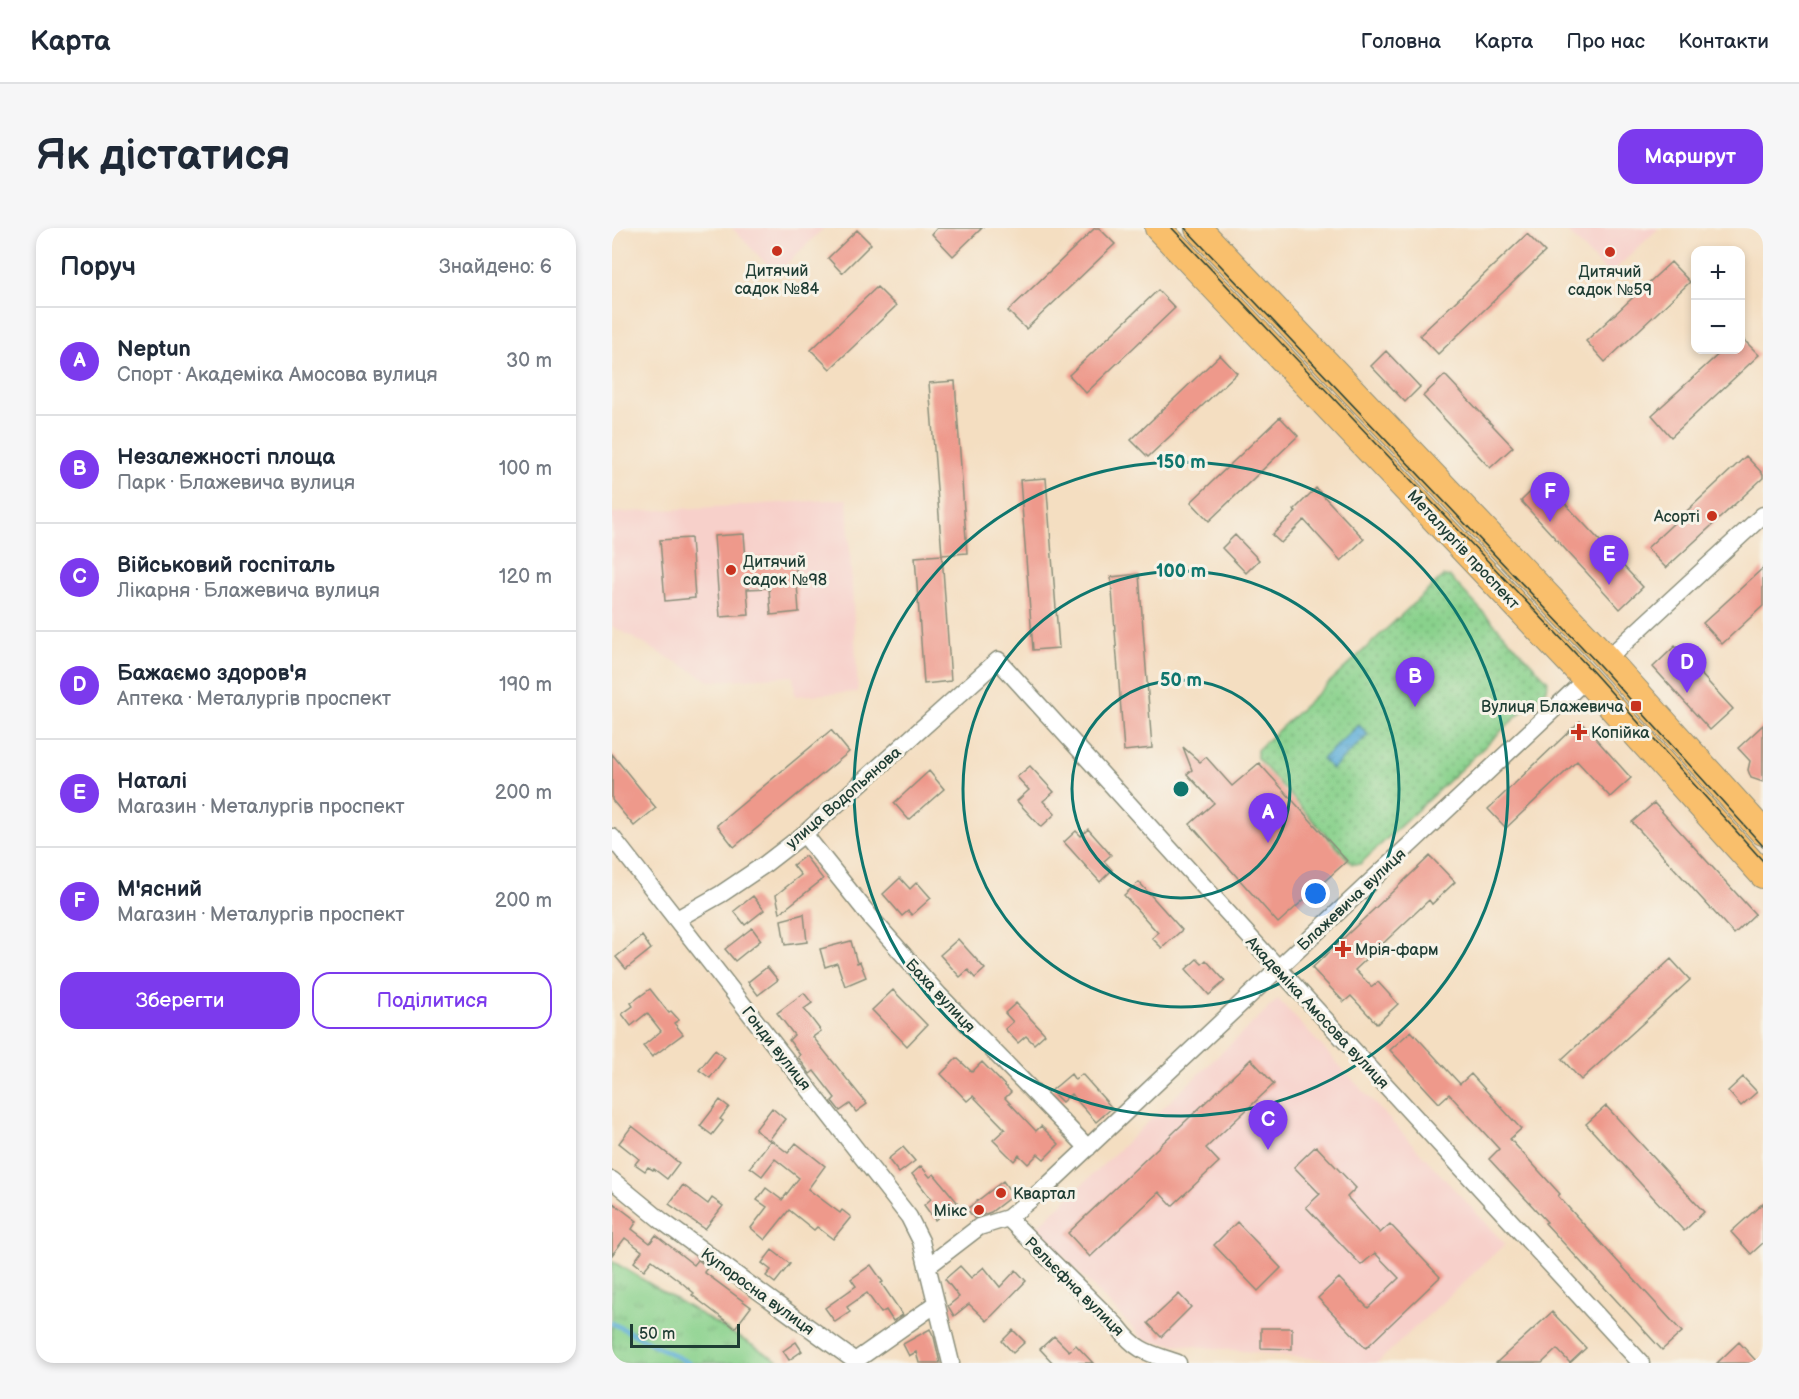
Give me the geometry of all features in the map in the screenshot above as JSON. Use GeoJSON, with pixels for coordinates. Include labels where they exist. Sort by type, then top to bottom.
{"type":"FeatureCollection","features":[{"type":"Feature","properties":{"kind":"main road","name":"Металургів проспект"},"geometry":{"type":"LineString","coordinates":[[1158,228],[1586,679],[1763,875]]}},
{"type":"Feature","properties":{"kind":"main road","name":"Металургів проспект"},"geometry":{"type":"LineString","coordinates":[[1198,228],[1607,659],[1763,832]]}},
{"type":"Feature","properties":{"kind":"main road","name":"Блажевича вулиця"},"geometry":{"type":"LineString","coordinates":[[1586,679],[1607,659]]}},
{"type":"Feature","properties":{"kind":"street","name":"Блажевича вулиця"},"geometry":{"type":"LineString","coordinates":[[1607,659],[1763,515]]}},
{"type":"Feature","properties":{"kind":"street","name":"улица Водопьянова"},"geometry":{"type":"LineString","coordinates":[[677,919],[730,888],[804,834],[998,660]]}},
{"type":"Feature","properties":{"kind":"street","name":"Академіка Амосова вулиця"},"geometry":{"type":"LineString","coordinates":[[998,660],[1641,1363]]}},
{"type":"Feature","properties":{"kind":"street","name":"Блажевича вулиця"},"geometry":{"type":"LineString","coordinates":[[927,1267],[979,1227],[1008,1218],[1047,1186],[1586,679]]}},
{"type":"Feature","properties":{"kind":"street","name":"Баха вулиця"},"geometry":{"type":"LineString","coordinates":[[804,834],[872,919],[939,995],[1088,1148]]}},
{"type":"Feature","properties":{"kind":"street","name":"Гонди вулиця"},"geometry":{"type":"LineString","coordinates":[[612,837],[909,1217],[921,1241],[927,1267]]}},
{"type":"Feature","properties":{"kind":"street","name":"Купоросна вулиця"},"geometry":{"type":"LineString","coordinates":[[612,1180],[662,1221],[855,1361],[936,1304]]}},
{"type":"Feature","properties":{"kind":"street","name":"Рельєфна вулиця"},"geometry":{"type":"LineString","coordinates":[[1008,1218],[1112,1320],[1131,1343],[1138,1348],[1178,1363]]}},
{"type":"Feature","properties":{"kind":"street"},"geometry":{"type":"LineString","coordinates":[[927,1267],[951,1363]]}},
{"type":"Feature","properties":{"kind":"shaded area","name":"Дитячий садок №84"},"geometry":{"type":"Polygon","coordinates":[[[732,228],[824,228],[776,274],[732,228]]]}},
{"type":"Feature","properties":{"kind":"shaded area","name":"Дитячий садок №59"},"geometry":{"type":"Polygon","coordinates":[[[1564,228],[1659,228],[1609,275],[1564,228]]]}},
{"type":"Feature","properties":{"kind":"shaded area","name":"Дитячий садок №98"},"geometry":{"type":"Polygon","coordinates":[[[847,499],[858,692],[795,696],[793,676],[710,681],[612,626],[612,513],[847,499]]]}},
{"type":"Feature","properties":{"kind":"shaded area"},"geometry":{"type":"Polygon","coordinates":[[[1278,999],[1505,1244],[1377,1363],[1145,1341],[1036,1228],[1278,999]]]}},
{"type":"Feature","properties":{"kind":"green space"},"geometry":{"type":"Polygon","coordinates":[[[1443,576],[1450,577],[1548,681],[1547,688],[1360,864],[1352,864],[1257,758],[1257,750],[1443,576]],[[1358,725],[1323,759],[1331,769],[1368,735],[1358,725]]]}},
{"type":"Feature","properties":{"kind":"green space"},"geometry":{"type":"Polygon","coordinates":[[[612,1261],[782,1363],[612,1363],[612,1261]]]}},
{"type":"Feature","properties":{"kind":"water"},"geometry":{"type":"Polygon","coordinates":[[[1359,725],[1368,735],[1332,769],[1322,759],[1359,725]]]}},
{"type":"Feature","properties":{"kind":"building"},"geometry":{"type":"Polygon","coordinates":[[[937,228],[982,228],[953,256],[932,234],[937,228]]]}},
{"type":"Feature","properties":{"kind":"building"},"geometry":{"type":"Polygon","coordinates":[[[1095,228],[1099,228],[1115,244],[1026,329],[1008,311],[1095,228]]]}},
{"type":"Feature","properties":{"kind":"building"},"geometry":{"type":"Polygon","coordinates":[[[857,230],[871,244],[842,273],[828,258],[857,230]]]}},
{"type":"Feature","properties":{"kind":"building"},"geometry":{"type":"Polygon","coordinates":[[[1527,234],[1545,252],[1438,354],[1420,335],[1527,234]]]}},
{"type":"Feature","properties":{"kind":"building"},"geometry":{"type":"Polygon","coordinates":[[[1671,262],[1690,282],[1605,362],[1586,341],[1671,262]]]}},
{"type":"Feature","properties":{"kind":"building"},"geometry":{"type":"Polygon","coordinates":[[[877,287],[896,306],[830,369],[811,350],[877,287]]]}},
{"type":"Feature","properties":{"kind":"building"},"geometry":{"type":"Polygon","coordinates":[[[1158,290],[1175,308],[1086,393],[1069,375],[1158,290]]]}},
{"type":"Feature","properties":{"kind":"building"},"geometry":{"type":"Polygon","coordinates":[[[1745,341],[1759,355],[1671,437],[1652,415],[1719,354],[1745,354],[1745,341]]]}},
{"type":"Feature","properties":{"kind":"building"},"geometry":{"type":"Polygon","coordinates":[[[1386,351],[1420,387],[1405,402],[1371,366],[1386,351]]]}},
{"type":"Feature","properties":{"kind":"building"},"geometry":{"type":"Polygon","coordinates":[[[1220,355],[1237,373],[1148,457],[1131,440],[1220,355]]]}},
{"type":"Feature","properties":{"kind":"building"},"geometry":{"type":"Polygon","coordinates":[[[1445,375],[1513,447],[1490,468],[1423,396],[1445,375]]]}},
{"type":"Feature","properties":{"kind":"building"},"geometry":{"type":"Polygon","coordinates":[[[955,381],[967,553],[942,555],[929,383],[955,381]]]}},
{"type":"Feature","properties":{"kind":"building"},"geometry":{"type":"Polygon","coordinates":[[[1280,417],[1298,436],[1209,521],[1191,502],[1280,417]]]}},
{"type":"Feature","properties":{"kind":"building"},"geometry":{"type":"Polygon","coordinates":[[[1746,456],[1763,474],[1763,478],[1666,568],[1647,548],[1746,456]]]}},
{"type":"Feature","properties":{"kind":"building"},"geometry":{"type":"Polygon","coordinates":[[[1046,478],[1059,648],[1033,650],[1020,480],[1046,478]]]}},
{"type":"Feature","properties":{"kind":"building"},"geometry":{"type":"Polygon","coordinates":[[[1543,480],[1643,587],[1620,609],[1521,501],[1543,480]]]}},
{"type":"Feature","properties":{"kind":"building"},"geometry":{"type":"Polygon","coordinates":[[[1316,488],[1364,539],[1341,561],[1304,520],[1281,543],[1272,535],[1296,512],[1294,510],[1316,488]]]}},
{"type":"Feature","properties":{"kind":"building"},"geometry":{"type":"Polygon","coordinates":[[[744,534],[746,559],[795,555],[799,612],[771,615],[769,588],[747,589],[749,615],[720,617],[714,536],[744,534]]]}},
{"type":"Feature","properties":{"kind":"building"},"geometry":{"type":"Polygon","coordinates":[[[1235,535],[1259,560],[1246,573],[1222,548],[1235,535]]]}},
{"type":"Feature","properties":{"kind":"building"},"geometry":{"type":"Polygon","coordinates":[[[691,538],[695,598],[665,601],[660,540],[691,538]]]}},
{"type":"Feature","properties":{"kind":"building"},"geometry":{"type":"Polygon","coordinates":[[[942,555],[951,681],[924,684],[915,557],[942,555]]]}},
{"type":"Feature","properties":{"kind":"building"},"geometry":{"type":"Polygon","coordinates":[[[1763,568],[1763,606],[1722,644],[1703,623],[1763,568]]]}},
{"type":"Feature","properties":{"kind":"building"},"geometry":{"type":"Polygon","coordinates":[[[1139,574],[1152,748],[1124,751],[1111,577],[1139,574]]]}},
{"type":"Feature","properties":{"kind":"building"},"geometry":{"type":"Polygon","coordinates":[[[1675,646],[1733,709],[1710,730],[1653,667],[1675,646]]]}},
{"type":"Feature","properties":{"kind":"building"},"geometry":{"type":"Polygon","coordinates":[[[1580,721],[1631,778],[1610,797],[1577,761],[1506,828],[1488,809],[1580,721]]]}},
{"type":"Feature","properties":{"kind":"building"},"geometry":{"type":"Polygon","coordinates":[[[1763,725],[1763,782],[1751,778],[1748,770],[1750,761],[1738,748],[1763,725]]]}},
{"type":"Feature","properties":{"kind":"building"},"geometry":{"type":"Polygon","coordinates":[[[831,730],[849,752],[734,847],[717,825],[831,730]]]}},
{"type":"Feature","properties":{"kind":"building"},"geometry":{"type":"Polygon","coordinates":[[[1183,747],[1200,762],[1206,757],[1232,786],[1259,763],[1347,861],[1278,923],[1190,824],[1214,803],[1187,774],[1192,770],[1183,747]]]}},
{"type":"Feature","properties":{"kind":"building"},"geometry":{"type":"Polygon","coordinates":[[[612,754],[656,808],[634,826],[612,800],[612,754]]]}},
{"type":"Feature","properties":{"kind":"building"},"geometry":{"type":"Polygon","coordinates":[[[1030,766],[1054,792],[1043,801],[1055,814],[1041,827],[1017,801],[1029,790],[1017,777],[1030,766]]]}},
{"type":"Feature","properties":{"kind":"building"},"geometry":{"type":"Polygon","coordinates":[[[929,771],[944,789],[909,820],[894,803],[929,771]]]}},
{"type":"Feature","properties":{"kind":"building"},"geometry":{"type":"Polygon","coordinates":[[[1654,803],[1755,914],[1734,934],[1632,822],[1654,803]]]}},
{"type":"Feature","properties":{"kind":"building"},"geometry":{"type":"Polygon","coordinates":[[[1088,829],[1111,855],[1104,861],[1112,870],[1100,882],[1064,842],[1076,831],[1081,836],[1088,829]]]}},
{"type":"Feature","properties":{"kind":"building"},"geometry":{"type":"Polygon","coordinates":[[[805,856],[823,879],[780,913],[776,895],[801,875],[793,865],[805,856]]]}},
{"type":"Feature","properties":{"kind":"building"},"geometry":{"type":"Polygon","coordinates":[[[1430,856],[1455,882],[1432,904],[1429,900],[1355,970],[1372,987],[1378,982],[1398,1004],[1377,1024],[1351,996],[1344,1002],[1312,968],[1430,856]]]}},
{"type":"Feature","properties":{"kind":"building"},"geometry":{"type":"Polygon","coordinates":[[[900,878],[910,889],[917,882],[931,898],[912,915],[908,911],[902,916],[883,894],[900,878]]]}},
{"type":"Feature","properties":{"kind":"building"},"geometry":{"type":"Polygon","coordinates":[[[1139,882],[1182,930],[1162,948],[1152,938],[1158,933],[1124,895],[1139,882]]]}},
{"type":"Feature","properties":{"kind":"building"},"geometry":{"type":"Polygon","coordinates":[[[753,896],[764,910],[745,925],[734,911],[753,896]]]}},
{"type":"Feature","properties":{"kind":"building"},"geometry":{"type":"Polygon","coordinates":[[[804,914],[807,942],[785,945],[781,920],[804,914]]]}},
{"type":"Feature","properties":{"kind":"building"},"geometry":{"type":"Polygon","coordinates":[[[752,928],[761,940],[735,961],[725,949],[752,928]]]}},
{"type":"Feature","properties":{"kind":"building"},"geometry":{"type":"Polygon","coordinates":[[[642,936],[651,949],[626,969],[616,957],[642,936]]]}},
{"type":"Feature","properties":{"kind":"building"},"geometry":{"type":"Polygon","coordinates":[[[958,939],[985,969],[975,978],[968,970],[960,977],[940,955],[958,939]]]}},
{"type":"Feature","properties":{"kind":"building"},"geometry":{"type":"Polygon","coordinates":[[[851,941],[857,963],[860,962],[866,977],[845,986],[837,963],[825,967],[820,949],[851,941]]]}},
{"type":"Feature","properties":{"kind":"building"},"geometry":{"type":"Polygon","coordinates":[[[1197,959],[1202,964],[1206,960],[1225,981],[1209,995],[1186,969],[1197,959]]]}},
{"type":"Feature","properties":{"kind":"building"},"geometry":{"type":"Polygon","coordinates":[[[1671,959],[1690,980],[1581,1080],[1562,1059],[1671,959]]]}},
{"type":"Feature","properties":{"kind":"building"},"geometry":{"type":"Polygon","coordinates":[[[767,967],[778,980],[758,995],[748,982],[767,967]]]}},
{"type":"Feature","properties":{"kind":"building"},"geometry":{"type":"Polygon","coordinates":[[[650,989],[669,1013],[671,1011],[679,1020],[674,1023],[683,1034],[652,1057],[643,1046],[661,1031],[647,1013],[631,1026],[622,1014],[633,1006],[631,1003],[650,989]]]}},
{"type":"Feature","properties":{"kind":"building"},"geometry":{"type":"Polygon","coordinates":[[[893,990],[927,1025],[907,1046],[872,1010],[893,990]]]}},
{"type":"Feature","properties":{"kind":"building"},"geometry":{"type":"Polygon","coordinates":[[[804,993],[812,1003],[804,1009],[821,1031],[813,1037],[867,1104],[856,1112],[850,1104],[840,1111],[832,1101],[835,1098],[814,1071],[810,1074],[789,1040],[794,1035],[777,1013],[804,993]]]}},
{"type":"Feature","properties":{"kind":"building"},"geometry":{"type":"Polygon","coordinates":[[[1016,1003],[1045,1034],[1034,1044],[1026,1036],[1018,1043],[1005,1029],[1013,1022],[1005,1013],[1016,1003]]]}},
{"type":"Feature","properties":{"kind":"building"},"geometry":{"type":"Polygon","coordinates":[[[1411,1031],[1460,1084],[1471,1074],[1521,1129],[1510,1139],[1560,1194],[1558,1196],[1682,1332],[1662,1350],[1489,1159],[1499,1149],[1449,1094],[1439,1103],[1390,1050],[1411,1031]]]}},
{"type":"Feature","properties":{"kind":"building"},"geometry":{"type":"Polygon","coordinates":[[[715,1050],[725,1058],[710,1078],[699,1070],[715,1050]]]}},
{"type":"Feature","properties":{"kind":"building"},"geometry":{"type":"Polygon","coordinates":[[[957,1058],[972,1072],[982,1062],[1011,1092],[1005,1098],[1036,1131],[1041,1126],[1059,1144],[1044,1159],[1038,1154],[1028,1164],[1019,1155],[1014,1161],[993,1140],[1005,1129],[973,1096],[967,1101],[941,1074],[957,1058]]]}},
{"type":"Feature","properties":{"kind":"building"},"geometry":{"type":"Polygon","coordinates":[[[1251,1059],[1274,1084],[1206,1148],[1219,1162],[1172,1206],[1159,1192],[1090,1257],[1068,1233],[1251,1059]]]}},
{"type":"Feature","properties":{"kind":"building"},"geometry":{"type":"Polygon","coordinates":[[[1071,1074],[1075,1080],[1082,1074],[1112,1108],[1096,1122],[1071,1094],[1062,1102],[1051,1091],[1071,1074]]]}},
{"type":"Feature","properties":{"kind":"building"},"geometry":{"type":"Polygon","coordinates":[[[1743,1077],[1757,1092],[1741,1106],[1728,1091],[1743,1077]]]}},
{"type":"Feature","properties":{"kind":"building"},"geometry":{"type":"Polygon","coordinates":[[[720,1100],[729,1107],[720,1119],[723,1121],[712,1135],[700,1126],[720,1100]]]}},
{"type":"Feature","properties":{"kind":"building"},"geometry":{"type":"Polygon","coordinates":[[[1606,1106],[1704,1212],[1684,1231],[1586,1124],[1606,1106]]]}},
{"type":"Feature","properties":{"kind":"building"},"geometry":{"type":"Polygon","coordinates":[[[772,1108],[785,1119],[769,1140],[755,1130],[772,1108]]]}},
{"type":"Feature","properties":{"kind":"building"},"geometry":{"type":"Polygon","coordinates":[[[632,1126],[679,1163],[667,1179],[654,1169],[648,1167],[645,1171],[635,1164],[639,1159],[619,1143],[632,1126]]]}},
{"type":"Feature","properties":{"kind":"building"},"geometry":{"type":"Polygon","coordinates":[[[771,1140],[788,1153],[796,1143],[825,1166],[808,1189],[840,1213],[842,1210],[851,1217],[833,1239],[817,1227],[814,1230],[789,1210],[765,1240],[751,1228],[767,1207],[757,1200],[766,1188],[782,1200],[799,1178],[775,1159],[762,1176],[750,1167],[771,1140]]]}},
{"type":"Feature","properties":{"kind":"building"},"geometry":{"type":"Polygon","coordinates":[[[1316,1146],[1356,1188],[1347,1197],[1380,1233],[1390,1224],[1440,1277],[1366,1348],[1318,1298],[1339,1278],[1368,1308],[1399,1278],[1375,1253],[1361,1265],[1306,1207],[1320,1194],[1294,1167],[1316,1146]]]}},
{"type":"Feature","properties":{"kind":"building"},"geometry":{"type":"Polygon","coordinates":[[[903,1147],[915,1161],[899,1173],[888,1159],[903,1147]]]}},
{"type":"Feature","properties":{"kind":"building"},"geometry":{"type":"Polygon","coordinates":[[[921,1166],[930,1177],[934,1174],[957,1202],[935,1220],[924,1205],[931,1199],[912,1174],[921,1166]]]}},
{"type":"Feature","properties":{"kind":"building"},"geometry":{"type":"Polygon","coordinates":[[[1003,1181],[1013,1195],[991,1212],[974,1218],[967,1209],[1003,1181]]]}},
{"type":"Feature","properties":{"kind":"building"},"geometry":{"type":"Polygon","coordinates":[[[683,1185],[708,1204],[712,1198],[723,1206],[705,1229],[669,1204],[683,1185]]]}},
{"type":"Feature","properties":{"kind":"building"},"geometry":{"type":"Polygon","coordinates":[[[612,1202],[637,1221],[632,1229],[650,1243],[656,1235],[694,1265],[698,1260],[708,1267],[704,1272],[751,1307],[735,1328],[652,1260],[644,1270],[634,1262],[642,1251],[625,1238],[612,1255],[612,1202]]]}},
{"type":"Feature","properties":{"kind":"building"},"geometry":{"type":"Polygon","coordinates":[[[1763,1203],[1763,1243],[1751,1254],[1731,1232],[1763,1203]]]}},
{"type":"Feature","properties":{"kind":"building"},"geometry":{"type":"Polygon","coordinates":[[[1237,1222],[1281,1268],[1258,1291],[1214,1245],[1237,1222]]]}},
{"type":"Feature","properties":{"kind":"building"},"geometry":{"type":"Polygon","coordinates":[[[772,1250],[790,1264],[775,1283],[766,1276],[771,1270],[762,1263],[772,1250]]]}},
{"type":"Feature","properties":{"kind":"building"},"geometry":{"type":"Polygon","coordinates":[[[871,1265],[903,1315],[893,1321],[886,1310],[881,1313],[867,1293],[847,1307],[850,1312],[835,1322],[825,1308],[856,1286],[851,1279],[871,1265]]]}},
{"type":"Feature","properties":{"kind":"building"},"geometry":{"type":"Polygon","coordinates":[[[960,1266],[971,1278],[984,1267],[1000,1287],[1016,1270],[1026,1281],[987,1321],[969,1304],[954,1316],[948,1306],[959,1297],[945,1279],[960,1266]]]}},
{"type":"Feature","properties":{"kind":"building"},"geometry":{"type":"Polygon","coordinates":[[[1179,1294],[1191,1307],[1161,1337],[1148,1323],[1179,1294]]]}},
{"type":"Feature","properties":{"kind":"building"},"geometry":{"type":"Polygon","coordinates":[[[1552,1312],[1586,1348],[1570,1363],[1557,1349],[1542,1363],[1496,1363],[1552,1312]]]}},
{"type":"Feature","properties":{"kind":"building"},"geometry":{"type":"Polygon","coordinates":[[[1261,1328],[1292,1328],[1292,1349],[1261,1348],[1261,1328]]]}},
{"type":"Feature","properties":{"kind":"building"},"geometry":{"type":"Polygon","coordinates":[[[930,1329],[940,1363],[919,1363],[916,1352],[909,1356],[903,1344],[930,1329]]]}},
{"type":"Feature","properties":{"kind":"building"},"geometry":{"type":"Polygon","coordinates":[[[1013,1330],[1025,1342],[1013,1353],[1002,1341],[1013,1330]]]}},
{"type":"Feature","properties":{"kind":"building"},"geometry":{"type":"Polygon","coordinates":[[[1054,1336],[1069,1351],[1076,1345],[1093,1363],[1053,1363],[1040,1349],[1054,1336]]]}},
{"type":"Feature","properties":{"kind":"building"},"geometry":{"type":"Polygon","coordinates":[[[796,1342],[802,1351],[789,1360],[783,1351],[796,1342]]]}},
{"type":"Feature","properties":{"kind":"building"},"geometry":{"type":"Polygon","coordinates":[[[1739,1342],[1758,1363],[1717,1363],[1739,1342]]]}},
{"type":"Feature","properties":{"kind":"waterway"},"geometry":{"type":"LineString","coordinates":[[612,1323],[689,1363]]}},
{"type":"Feature","properties":{"kind":"tram line"},"geometry":{"type":"LineString","coordinates":[[1172,228],[1593,672],[1763,861]]}},
{"type":"Feature","properties":{"kind":"tram line"},"geometry":{"type":"LineString","coordinates":[[1185,228],[1600,666],[1763,846]]}},
{"type":"Feature","properties":{"kind":"place","name":"Дитячий садок №84"},"geometry":{"type":"Point","coordinates":[777,251]}},
{"type":"Feature","properties":{"kind":"place","name":"Дитячий садок №59"},"geometry":{"type":"Point","coordinates":[1610,252]}},
{"type":"Feature","properties":{"kind":"place","name":"Асорті"},"geometry":{"type":"Point","coordinates":[1712,516]}},
{"type":"Feature","properties":{"kind":"place","name":"М'ясний"},"geometry":{"type":"Point","coordinates":[1550,522]}},
{"type":"Feature","properties":{"kind":"place","name":"Дитячий садок №98"},"geometry":{"type":"Point","coordinates":[731,570]}},
{"type":"Feature","properties":{"kind":"place","name":"Наталі"},"geometry":{"type":"Point","coordinates":[1609,585]}},
{"type":"Feature","properties":{"kind":"place","name":"Бажаємо здоров'я"},"geometry":{"type":"Point","coordinates":[1687,693]}},
{"type":"Feature","properties":{"kind":"place","name":"Вулиця Блажевича"},"geometry":{"type":"Point","coordinates":[1636,706]}},
{"type":"Feature","properties":{"kind":"place","name":"Незалежності площа"},"geometry":{"type":"Point","coordinates":[1415,707]}},
{"type":"Feature","properties":{"kind":"place","name":"Копійка"},"geometry":{"type":"Point","coordinates":[1579,732]}},
{"type":"Feature","properties":{"kind":"place","name":"Neptun"},"geometry":{"type":"Point","coordinates":[1268,843]}},
{"type":"Feature","properties":{"kind":"place","name":"Мрія-фарм"},"geometry":{"type":"Point","coordinates":[1343,949]}},
{"type":"Feature","properties":{"kind":"place","name":"Військовий госпіталь"},"geometry":{"type":"Point","coordinates":[1268,1150]}},
{"type":"Feature","properties":{"kind":"place","name":"Квартал"},"geometry":{"type":"Point","coordinates":[1001,1193]}},
{"type":"Feature","properties":{"kind":"place","name":"Мікс"},"geometry":{"type":"Point","coordinates":[979,1210]}}]}
